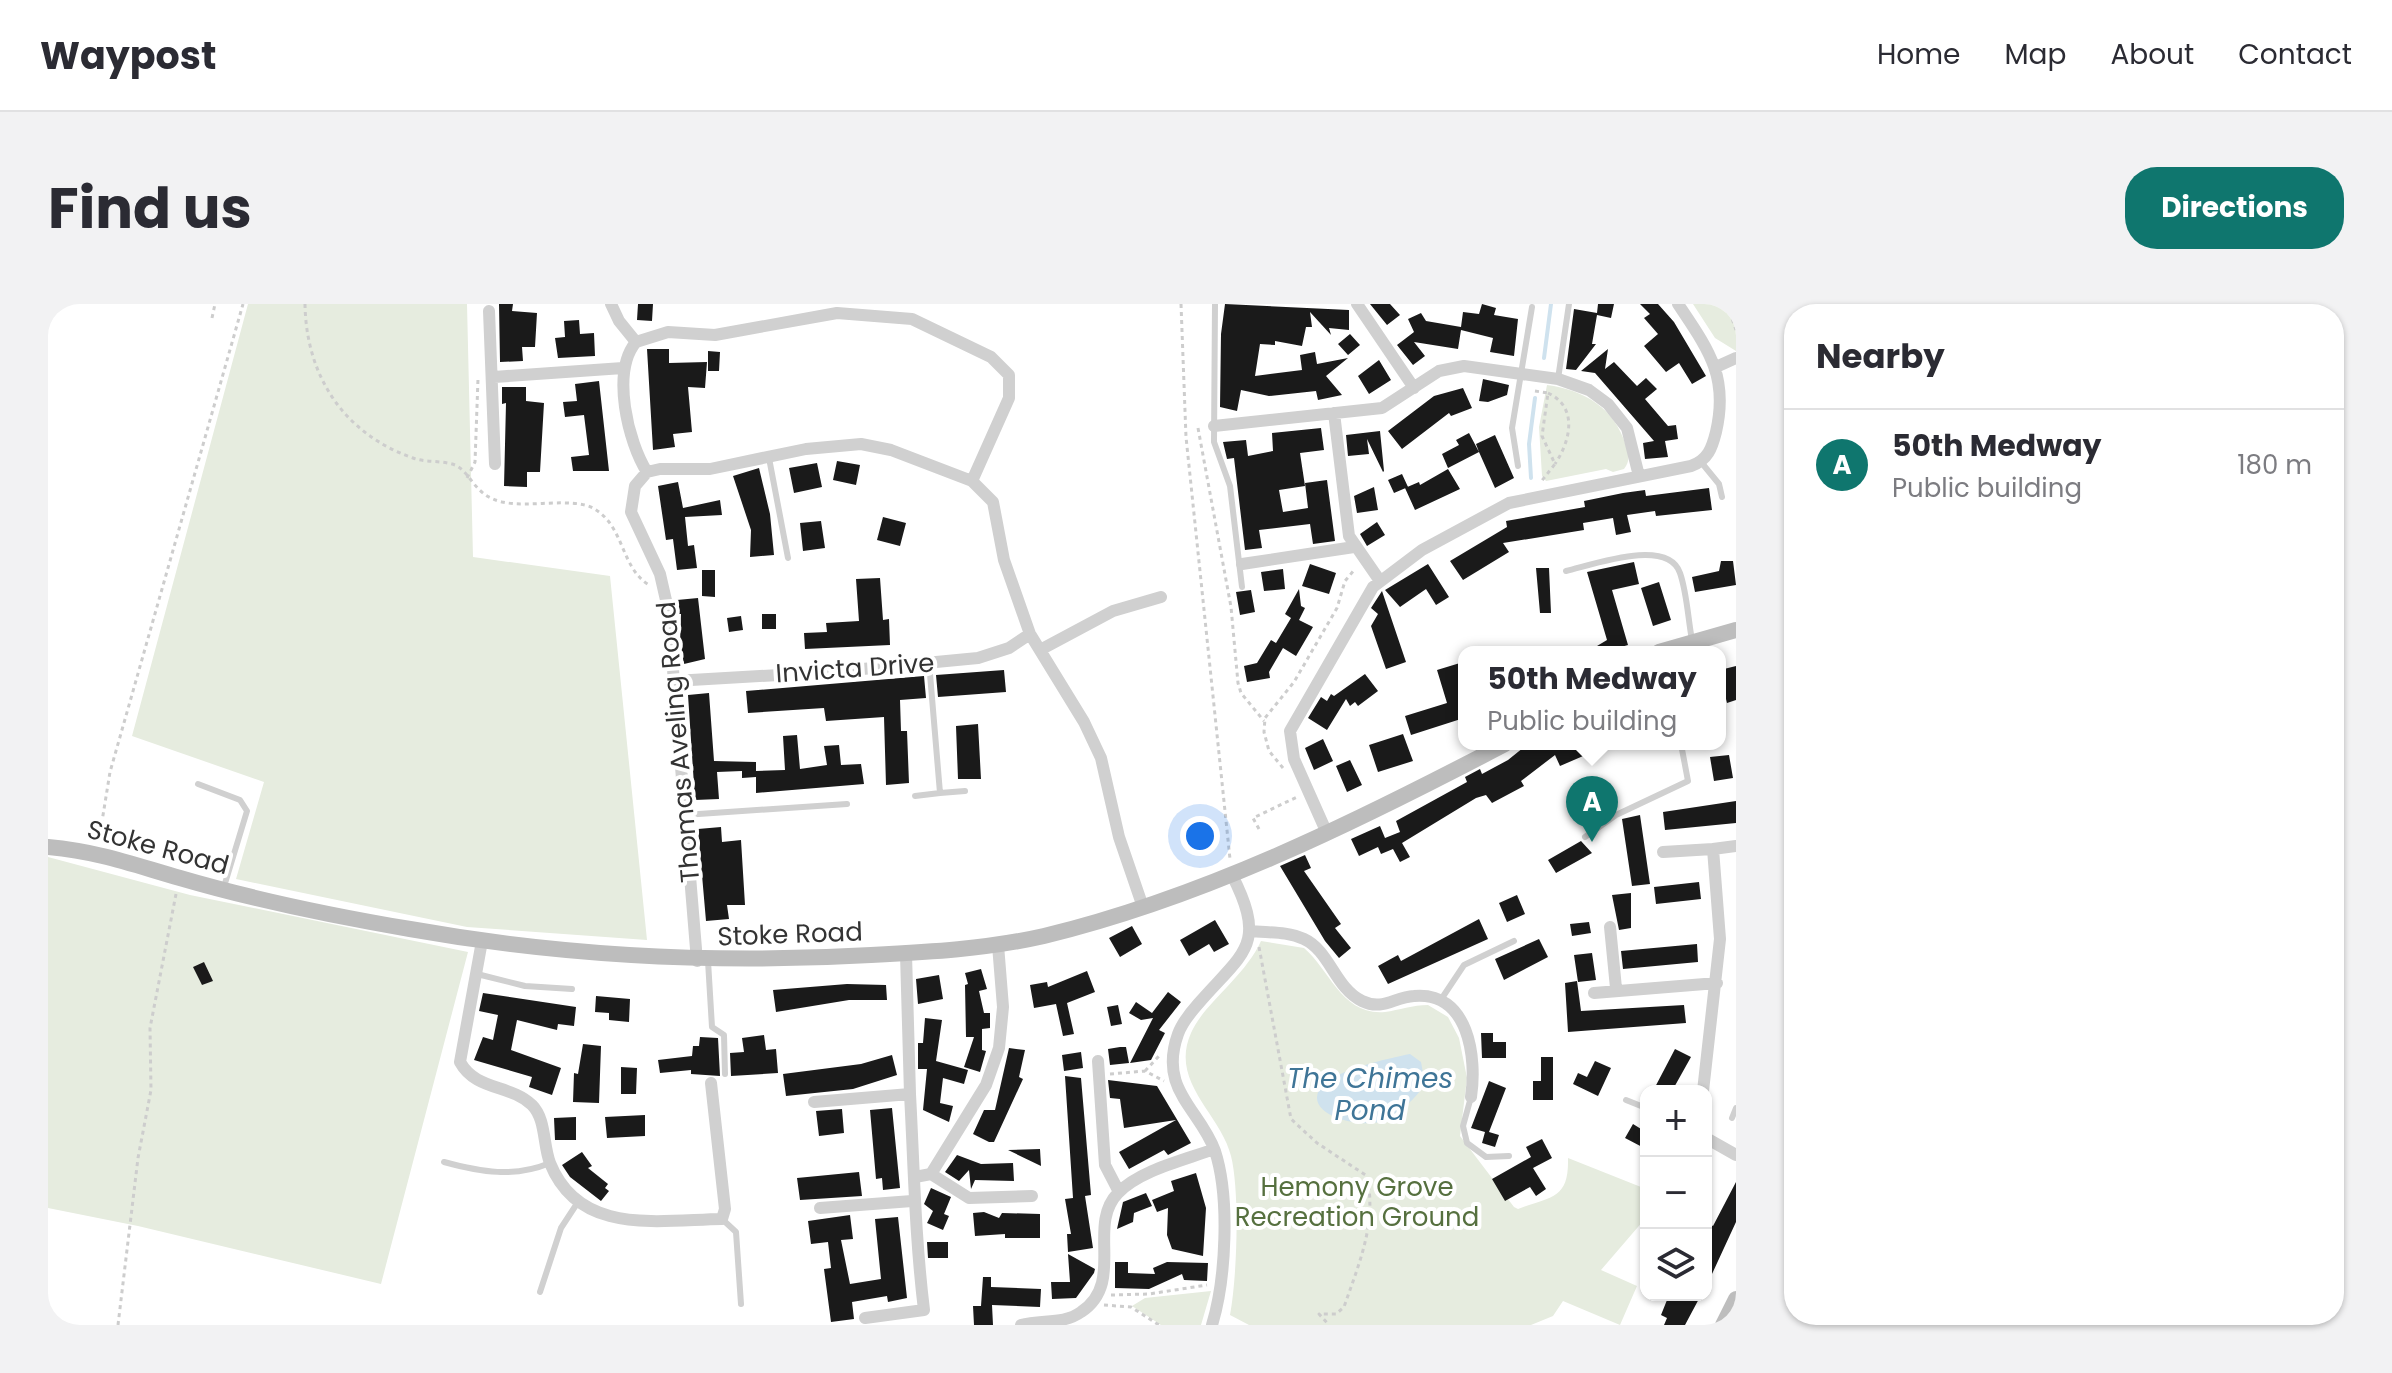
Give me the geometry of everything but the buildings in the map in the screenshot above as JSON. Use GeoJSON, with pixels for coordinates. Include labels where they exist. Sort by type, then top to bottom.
{"type":"FeatureCollection","features":[{"type":"Feature","properties":{"kind":"street"},"geometry":{"type":"LineString","coordinates":[[611,304],[619,321],[636,342]]}},
{"type":"Feature","properties":{"kind":"street"},"geometry":{"type":"LineString","coordinates":[[912,319],[914,304]]}},
{"type":"Feature","properties":{"kind":"street"},"geometry":{"type":"LineString","coordinates":[[1357,304],[1414,388]]}},
{"type":"Feature","properties":{"kind":"street"},"geometry":{"type":"LineString","coordinates":[[1326,831],[1291,750],[1292,725],[1364,598],[1380,581],[1447,535],[1524,498],[1701,462],[1712,447],[1721,405],[1716,367],[1678,304]]}},
{"type":"Feature","properties":{"kind":"street"},"geometry":{"type":"LineString","coordinates":[[489,311],[494,377],[495,464]]}},
{"type":"Feature","properties":{"kind":"street"},"geometry":{"type":"LineString","coordinates":[[972,481],[1009,398],[1012,381],[991,357],[912,319],[837,313],[715,335],[668,332],[636,342],[623,368],[630,442],[647,472],[710,469],[806,449],[861,444],[891,450],[972,481],[993,502],[1004,560],[1030,634],[1101,758],[1119,837],[1143,907]]}},
{"type":"Feature","properties":{"kind":"street"},"geometry":{"type":"LineString","coordinates":[[1716,367],[1736,358]]}},
{"type":"Feature","properties":{"kind":"street"},"geometry":{"type":"LineString","coordinates":[[1214,426],[1386,407],[1439,371],[1454,366],[1526,374],[1553,378],[1589,390],[1617,414],[1630,438],[1639,476]]}},
{"type":"Feature","properties":{"kind":"street"},"geometry":{"type":"LineString","coordinates":[[494,377],[623,368]]}},
{"type":"Feature","properties":{"kind":"street"},"geometry":{"type":"LineString","coordinates":[[1334,413],[1347,526],[1354,547],[1380,581]]}},
{"type":"Feature","properties":{"kind":"street","name":"Thomas Aveling Road"},"geometry":{"type":"LineString","coordinates":[[647,472],[635,486],[631,512],[664,589],[684,815],[702,961]]}},
{"type":"Feature","properties":{"kind":"street"},"geometry":{"type":"LineString","coordinates":[[1242,564],[1354,547]]}},
{"type":"Feature","properties":{"kind":"street"},"geometry":{"type":"LineString","coordinates":[[1040,650],[1113,611],[1161,597]]}},
{"type":"Feature","properties":{"kind":"street"},"geometry":{"type":"LineString","coordinates":[[1676,646],[1736,630]]}},
{"type":"Feature","properties":{"kind":"street","name":"Invicta Drive"},"geometry":{"type":"LineString","coordinates":[[674,681],[929,662],[993,654],[1030,634]]}},
{"type":"Feature","properties":{"kind":"street","name":"Stoke Road"},"geometry":{"type":"LineString","coordinates":[[48,847],[97,851],[178,878],[340,917],[482,941],[702,961],[906,954],[998,945],[1143,907],[1232,875],[1493,750]]}},
{"type":"Feature","properties":{"kind":"street"},"geometry":{"type":"LineString","coordinates":[[1663,852],[1736,846]]}},
{"type":"Feature","properties":{"kind":"street"},"geometry":{"type":"LineString","coordinates":[[1704,1085],[1720,939],[1713,849]]}},
{"type":"Feature","properties":{"kind":"street"},"geometry":{"type":"LineString","coordinates":[[1215,1324],[1222,1283],[1221,1188],[1214,1149],[1180,1092],[1174,1069],[1178,1034],[1188,1016],[1239,959],[1253,932],[1247,907],[1232,875]]}},
{"type":"Feature","properties":{"kind":"street"},"geometry":{"type":"LineString","coordinates":[[1610,927],[1616,988]]}},
{"type":"Feature","properties":{"kind":"street"},"geometry":{"type":"LineString","coordinates":[[1253,932],[1288,934],[1310,942],[1348,991],[1363,1002],[1388,1005],[1418,995],[1440,1001],[1457,1015],[1470,1041],[1471,1097]]}},
{"type":"Feature","properties":{"kind":"street"},"geometry":{"type":"LineString","coordinates":[[482,941],[460,1062],[474,1079],[518,1095],[535,1108],[550,1163],[563,1187],[578,1202],[596,1213],[621,1221],[722,1219],[725,1209],[711,1083]]}},
{"type":"Feature","properties":{"kind":"street"},"geometry":{"type":"LineString","coordinates":[[931,1174],[986,1085],[995,1059],[1003,1028],[998,945]]}},
{"type":"Feature","properties":{"kind":"street"},"geometry":{"type":"LineString","coordinates":[[865,1318],[924,1310],[912,1201],[915,1177],[906,954]]}},
{"type":"Feature","properties":{"kind":"street"},"geometry":{"type":"LineString","coordinates":[[1594,993],[1616,988],[1717,983]]}},
{"type":"Feature","properties":{"kind":"street"},"geometry":{"type":"LineString","coordinates":[[1098,1061],[1105,1165],[1119,1192]]}},
{"type":"Feature","properties":{"kind":"street"},"geometry":{"type":"LineString","coordinates":[[814,1102],[910,1094]]}},
{"type":"Feature","properties":{"kind":"street"},"geometry":{"type":"LineString","coordinates":[[1712,1141],[1736,1155]]}},
{"type":"Feature","properties":{"kind":"street"},"geometry":{"type":"LineString","coordinates":[[1021,1325],[1068,1318],[1089,1305],[1098,1294],[1106,1268],[1106,1215],[1119,1192],[1139,1180],[1214,1149]]}},
{"type":"Feature","properties":{"kind":"street"},"geometry":{"type":"LineString","coordinates":[[915,1177],[931,1174],[969,1198],[1032,1196]]}},
{"type":"Feature","properties":{"kind":"street"},"geometry":{"type":"LineString","coordinates":[[820,1208],[912,1201]]}},
{"type":"Feature","properties":{"kind":"street"},"geometry":{"type":"LineString","coordinates":[[1723,1325],[1736,1299]]}},
{"type":"Feature","properties":{"kind":"lane"},"geometry":{"type":"LineString","coordinates":[[1215,304],[1214,442],[1230,486],[1242,564],[1242,587]]}},
{"type":"Feature","properties":{"kind":"lane"},"geometry":{"type":"LineString","coordinates":[[1553,378],[1569,304]]}},
{"type":"Feature","properties":{"kind":"lane"},"geometry":{"type":"LineString","coordinates":[[1518,466],[1512,428],[1526,374],[1532,307]]}},
{"type":"Feature","properties":{"kind":"lane"},"geometry":{"type":"LineString","coordinates":[[769,458],[788,558]]}},
{"type":"Feature","properties":{"kind":"lane"},"geometry":{"type":"LineString","coordinates":[[1701,462],[1719,484],[1722,497]]}},
{"type":"Feature","properties":{"kind":"lane"},"geometry":{"type":"LineString","coordinates":[[1566,571],[1649,553],[1670,560],[1680,570],[1692,640]]}},
{"type":"Feature","properties":{"kind":"lane"},"geometry":{"type":"LineString","coordinates":[[929,662],[940,793]]}},
{"type":"Feature","properties":{"kind":"lane"},"geometry":{"type":"LineString","coordinates":[[1585,837],[1616,815],[1688,781],[1682,750]]}},
{"type":"Feature","properties":{"kind":"lane"},"geometry":{"type":"LineString","coordinates":[[198,784],[240,800],[247,811],[223,890]]}},
{"type":"Feature","properties":{"kind":"lane"},"geometry":{"type":"LineString","coordinates":[[915,796],[965,791]]}},
{"type":"Feature","properties":{"kind":"lane"},"geometry":{"type":"LineString","coordinates":[[684,815],[847,804]]}},
{"type":"Feature","properties":{"kind":"lane"},"geometry":{"type":"LineString","coordinates":[[1440,1001],[1464,965],[1514,941]]}},
{"type":"Feature","properties":{"kind":"lane"},"geometry":{"type":"LineString","coordinates":[[702,961],[712,1027],[724,1035],[725,1074]]}},
{"type":"Feature","properties":{"kind":"lane"},"geometry":{"type":"LineString","coordinates":[[477,974],[525,986],[572,989]]}},
{"type":"Feature","properties":{"kind":"lane"},"geometry":{"type":"LineString","coordinates":[[1471,1097],[1463,1126],[1467,1143],[1486,1157],[1509,1156]]}},
{"type":"Feature","properties":{"kind":"lane"},"geometry":{"type":"LineString","coordinates":[[1626,1100],[1640,1106]]}},
{"type":"Feature","properties":{"kind":"lane"},"geometry":{"type":"LineString","coordinates":[[1732,1118],[1736,1108]]}},
{"type":"Feature","properties":{"kind":"lane"},"geometry":{"type":"LineString","coordinates":[[444,1162],[492,1173],[534,1169],[550,1163]]}},
{"type":"Feature","properties":{"kind":"lane"},"geometry":{"type":"LineString","coordinates":[[540,1292],[561,1228],[578,1202]]}},
{"type":"Feature","properties":{"kind":"lane"},"geometry":{"type":"LineString","coordinates":[[722,1219],[736,1232],[741,1304]]}},
{"type":"Feature","properties":{"kind":"path"},"geometry":{"type":"LineString","coordinates":[[212,318],[215,304]]}},
{"type":"Feature","properties":{"kind":"path"},"geometry":{"type":"LineString","coordinates":[[97,851],[110,772],[243,304]]}},
{"type":"Feature","properties":{"kind":"path"},"geometry":{"type":"LineString","coordinates":[[305,304],[307,335],[315,368],[349,419],[380,444],[402,454],[454,465],[482,494],[501,502],[532,507],[577,504],[592,508],[615,529],[630,566],[640,580],[653,586],[655,591],[664,589]]}},
{"type":"Feature","properties":{"kind":"path"},"geometry":{"type":"LineString","coordinates":[[1181,304],[1185,429],[1232,875]]}},
{"type":"Feature","properties":{"kind":"path"},"geometry":{"type":"LineString","coordinates":[[1727,304],[1736,330]]}},
{"type":"Feature","properties":{"kind":"path"},"geometry":{"type":"LineString","coordinates":[[1524,498],[1522,490],[1538,486],[1555,464],[1567,438],[1569,417],[1562,402],[1548,393],[1530,390],[1526,374]]}},
{"type":"Feature","properties":{"kind":"path"},"geometry":{"type":"LineString","coordinates":[[467,478],[475,462],[476,379],[494,377]]}},
{"type":"Feature","properties":{"kind":"path"},"geometry":{"type":"LineString","coordinates":[[1548,393],[1542,436],[1555,464]]}},
{"type":"Feature","properties":{"kind":"path"},"geometry":{"type":"LineString","coordinates":[[1185,429],[1214,426]]}},
{"type":"Feature","properties":{"kind":"path"},"geometry":{"type":"LineString","coordinates":[[1198,428],[1230,602],[1238,683],[1241,693],[1264,721]]}},
{"type":"Feature","properties":{"kind":"path"},"geometry":{"type":"LineString","coordinates":[[1259,829],[1253,818],[1308,792]]}},
{"type":"Feature","properties":{"kind":"path"},"geometry":{"type":"LineString","coordinates":[[118,1325],[138,1158],[151,1090],[150,1028],[178,878]]}},
{"type":"Feature","properties":{"kind":"path"},"geometry":{"type":"LineString","coordinates":[[1253,932],[1291,1119],[1317,1143],[1361,1170],[1367,1176],[1370,1188],[1371,1222],[1344,1307],[1336,1314],[1319,1314],[1329,1325]]}},
{"type":"Feature","properties":{"kind":"path"},"geometry":{"type":"LineString","coordinates":[[1099,1075],[1145,1071],[1180,1092]]}},
{"type":"Feature","properties":{"kind":"path"},"geometry":{"type":"LineString","coordinates":[[1098,1294],[1130,1296],[1222,1283]]}},
{"type":"Feature","properties":{"kind":"path"},"geometry":{"type":"LineString","coordinates":[[1130,1296],[1131,1307]]}},
{"type":"Feature","properties":{"kind":"path"},"geometry":{"type":"LineString","coordinates":[[1089,1305],[1131,1307],[1159,1325]]}},
{"type":"Feature","properties":{"kind":"green space"},"geometry":{"type":"Polygon","coordinates":[[[248,304],[467,304],[473,557],[610,576],[647,940],[467,927],[236,879],[264,782],[132,736],[248,304]]]}},
{"type":"Feature","properties":{"kind":"green space"},"geometry":{"type":"Polygon","coordinates":[[[1693,304],[1736,304],[1736,351],[1715,338],[1693,304]]]}},
{"type":"Feature","properties":{"kind":"green space"},"geometry":{"type":"Polygon","coordinates":[[[1547,385],[1585,396],[1606,411],[1626,446],[1628,458],[1624,469],[1613,472],[1606,469],[1546,481],[1542,476],[1539,427],[1547,385]]]}},
{"type":"Feature","properties":{"kind":"green space"},"geometry":{"type":"Polygon","coordinates":[[[48,857],[190,895],[468,952],[381,1284],[138,1226],[48,1208],[48,857]]]}},
{"type":"Feature","properties":{"kind":"green space","name":"Hemony Grove Recreation Ground"},"geometry":{"type":"Polygon","coordinates":[[[1261,941],[1304,948],[1338,990],[1358,1007],[1385,1012],[1428,1005],[1448,1017],[1459,1038],[1467,1078],[1460,1136],[1514,1207],[1518,1209],[1556,1194],[1565,1182],[1568,1158],[1640,1187],[1640,1225],[1601,1270],[1637,1286],[1620,1325],[1563,1301],[1553,1316],[1531,1325],[1249,1325],[1230,1315],[1236,1235],[1234,1172],[1226,1141],[1191,1082],[1186,1051],[1197,1022],[1254,954],[1261,941]]]}},
{"type":"Feature","properties":{"kind":"green space"},"geometry":{"type":"Polygon","coordinates":[[[1211,1291],[1201,1325],[1161,1325],[1132,1306],[1145,1298],[1211,1291]]]}},
{"type":"Feature","properties":{"kind":"water","name":"The Chimes Pond"},"geometry":{"type":"Polygon","coordinates":[[[1410,1054],[1421,1062],[1425,1084],[1412,1100],[1390,1117],[1376,1123],[1352,1122],[1329,1114],[1321,1107],[1317,1099],[1319,1090],[1335,1077],[1361,1066],[1410,1054]]]}},
{"type":"Feature","properties":{"kind":"waterway"},"geometry":{"type":"LineString","coordinates":[[1544,358],[1551,304]]}},
{"type":"Feature","properties":{"kind":"waterway"},"geometry":{"type":"LineString","coordinates":[[1531,478],[1529,444],[1535,398]]}},
{"type":"Feature","properties":{"kind":"place","name":"50th Medway"},"geometry":{"type":"Point","coordinates":[1592,842]}}]}
